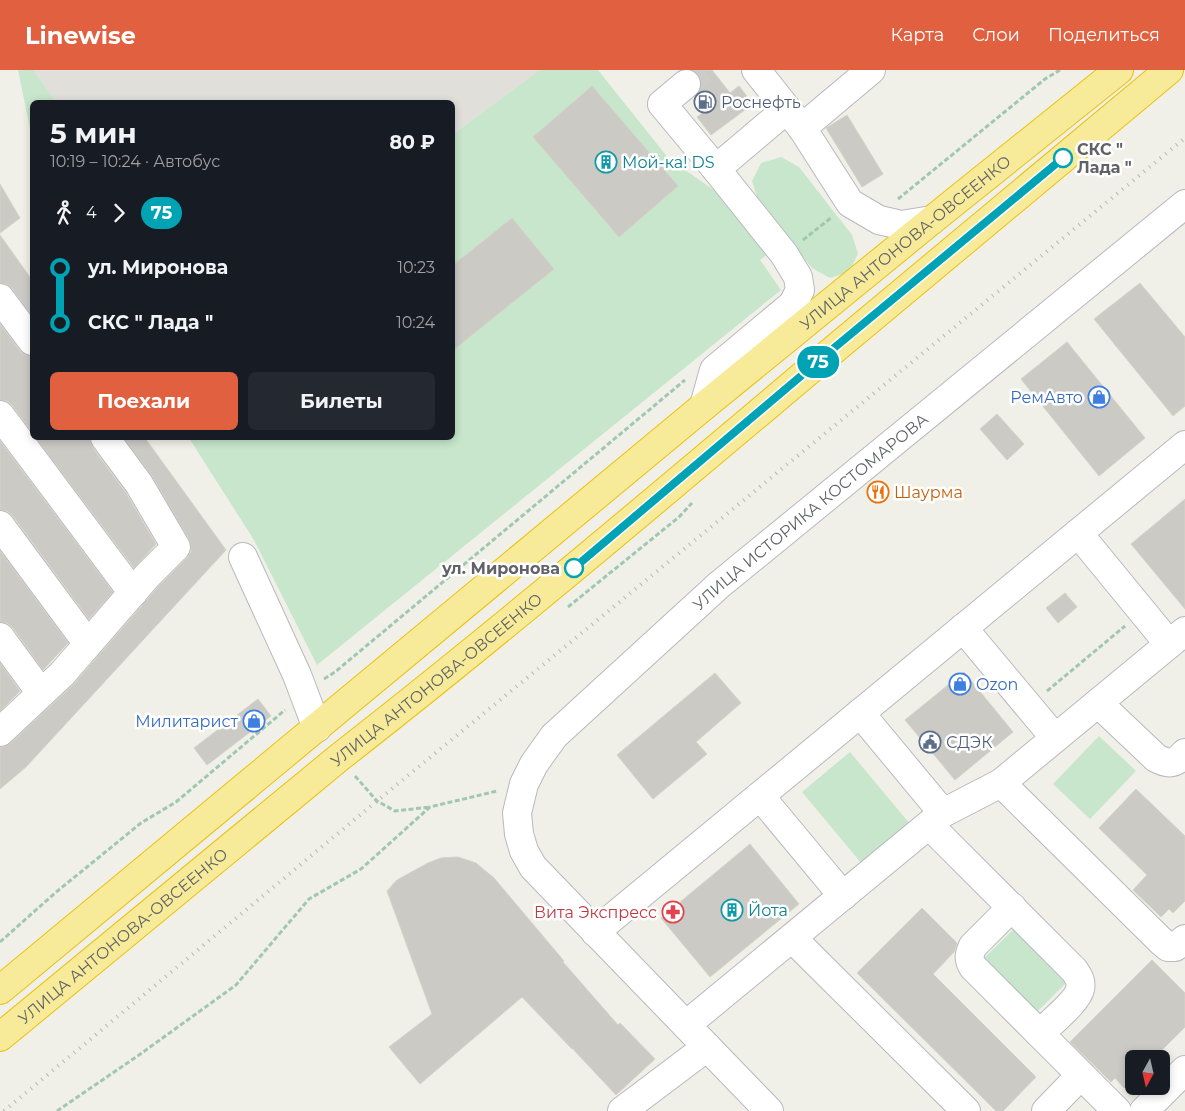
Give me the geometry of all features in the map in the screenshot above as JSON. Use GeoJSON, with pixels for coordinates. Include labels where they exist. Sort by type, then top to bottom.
{"type":"FeatureCollection","features":[{"type":"Feature","properties":{"kind":"highway","name":"УЛИЦА АНТОНОВА-ОВСЕЕНКО"},"geometry":{"type":"LineString","coordinates":[[0,990],[704,406],[1119,70]]}},
{"type":"Feature","properties":{"kind":"highway","name":"УЛИЦА АНТОНОВА-ОВСЕЕНКО"},"geometry":{"type":"LineString","coordinates":[[0,1037],[341,756],[573,569],[1169,70]]}},
{"type":"Feature","properties":{"kind":"street"},"geometry":{"type":"LineString","coordinates":[[756,70],[795,119],[850,203],[879,220],[901,225],[932,220]]}},
{"type":"Feature","properties":{"kind":"street"},"geometry":{"type":"LineString","coordinates":[[716,169],[871,70]]}},
{"type":"Feature","properties":{"kind":"street"},"geometry":{"type":"LineString","coordinates":[[686,84],[662,104],[784,254],[798,277],[800,290],[793,304],[714,370],[704,406]]}},
{"type":"Feature","properties":{"kind":"street","name":"УЛИЦА ИСТОРИКА КОСТОМАРОВА"},"geometry":{"type":"LineString","coordinates":[[769,1111],[533,867],[524,851],[519,834],[517,814],[524,784],[534,764],[554,736],[719,585],[1185,204]]}},
{"type":"Feature","properties":{"kind":"street"},"geometry":{"type":"LineString","coordinates":[[0,298],[30,338]]}},
{"type":"Feature","properties":{"kind":"street"},"geometry":{"type":"LineString","coordinates":[[0,415],[133,593]]}},
{"type":"Feature","properties":{"kind":"street"},"geometry":{"type":"LineString","coordinates":[[0,732],[62,674],[176,547],[139,484],[106,440]]}},
{"type":"Feature","properties":{"kind":"street"},"geometry":{"type":"LineString","coordinates":[[595,932],[1185,445]]}},
{"type":"Feature","properties":{"kind":"street"},"geometry":{"type":"LineString","coordinates":[[0,525],[88,644]]}},
{"type":"Feature","properties":{"kind":"street"},"geometry":{"type":"LineString","coordinates":[[686,1025],[936,819],[1001,783],[1177,637],[1143,612],[1078,533]]}},
{"type":"Feature","properties":{"kind":"street"},"geometry":{"type":"LineString","coordinates":[[243,557],[297,675],[316,728]]}},
{"type":"Feature","properties":{"kind":"street"},"geometry":{"type":"LineString","coordinates":[[963,628],[1055,738]]}},
{"type":"Feature","properties":{"kind":"street"},"geometry":{"type":"LineString","coordinates":[[0,638],[42,693]]}},
{"type":"Feature","properties":{"kind":"street"},"geometry":{"type":"LineString","coordinates":[[1098,703],[1156,758],[1165,763],[1173,763],[1185,753]]}},
{"type":"Feature","properties":{"kind":"street"},"geometry":{"type":"LineString","coordinates":[[860,713],[936,819],[1012,907],[1074,970],[1080,979],[1080,988],[1076,998],[1040,1034]]}},
{"type":"Feature","properties":{"kind":"street"},"geometry":{"type":"LineString","coordinates":[[1001,783],[1162,942],[1168,947],[1175,947],[1185,939]]}},
{"type":"Feature","properties":{"kind":"street"},"geometry":{"type":"LineString","coordinates":[[760,796],[843,896]]}},
{"type":"Feature","properties":{"kind":"street"},"geometry":{"type":"LineString","coordinates":[[1012,907],[973,946],[969,953],[969,961],[1117,1111]]}},
{"type":"Feature","properties":{"kind":"street"},"geometry":{"type":"LineString","coordinates":[[792,938],[966,1111]]}},
{"type":"Feature","properties":{"kind":"street"},"geometry":{"type":"LineString","coordinates":[[622,1111],[707,1047]]}},
{"type":"Feature","properties":{"kind":"street"},"geometry":{"type":"LineString","coordinates":[[1144,1111],[1185,1070]]}},
{"type":"Feature","properties":{"kind":"street"},"geometry":{"type":"LineString","coordinates":[[1046,1111],[1081,1075]]}},
{"type":"Feature","properties":{"kind":"path"},"geometry":{"type":"LineString","coordinates":[[893,203],[1045,79],[1060,70]]}},
{"type":"Feature","properties":{"kind":"path"},"geometry":{"type":"LineString","coordinates":[[784,254],[850,203]]}},
{"type":"Feature","properties":{"kind":"path"},"geometry":{"type":"LineString","coordinates":[[0,942],[55,893],[141,823],[176,802],[289,706],[303,691],[335,672],[690,376]]}},
{"type":"Feature","properties":{"kind":"path"},"geometry":{"type":"LineString","coordinates":[[1028,706],[1143,612]]}},
{"type":"Feature","properties":{"kind":"path"},"geometry":{"type":"LineString","coordinates":[[351,771],[376,801],[395,811],[430,807],[524,784]]}},
{"type":"Feature","properties":{"kind":"path"},"geometry":{"type":"LineString","coordinates":[[57,1111],[236,985],[309,899],[361,869],[430,807]]}},
{"type":"Feature","properties":{"kind":"shaded area"},"geometry":{"type":"Polygon","coordinates":[[[33,70],[540,70],[455,133],[455,100],[55,100],[33,70]]]}},
{"type":"Feature","properties":{"kind":"green space"},"geometry":{"type":"Polygon","coordinates":[[[18,70],[33,70],[55,100],[30,100],[30,128],[18,70]]]}},
{"type":"Feature","properties":{"kind":"green space"},"geometry":{"type":"Polygon","coordinates":[[[540,70],[598,70],[669,159],[724,197],[770,252],[760,260],[781,290],[317,665],[254,540],[190,440],[455,440],[455,133],[540,70]]]}},
{"type":"Feature","properties":{"kind":"green space"},"geometry":{"type":"Polygon","coordinates":[[[781,157],[799,167],[852,235],[858,254],[849,272],[830,278],[812,268],[758,200],[752,181],[761,163],[781,157]]]}},
{"type":"Feature","properties":{"kind":"green space"},"geometry":{"type":"Polygon","coordinates":[[[1099,736],[1136,771],[1090,819],[1053,784],[1099,736]]]}},
{"type":"Feature","properties":{"kind":"green space"},"geometry":{"type":"Polygon","coordinates":[[[850,752],[910,824],[862,864],[802,792],[850,752]]]}},
{"type":"Feature","properties":{"kind":"green space"},"geometry":{"type":"Polygon","coordinates":[[[1016,927],[1069,980],[1037,1012],[983,959],[1016,927]]]}},
{"type":"Feature","properties":{"kind":"building"},"geometry":{"type":"Polygon","coordinates":[[[692,70],[712,70],[730,93],[739,86],[753,104],[711,135],[697,117],[707,110],[696,96],[700,90],[701,82],[698,74],[692,70]]]}},
{"type":"Feature","properties":{"kind":"building","name":"Мой-ка! DS"},"geometry":{"type":"Polygon","coordinates":[[[592,86],[678,186],[619,237],[533,137],[592,86]]]}},
{"type":"Feature","properties":{"kind":"building"},"geometry":{"type":"Polygon","coordinates":[[[847,115],[883,174],[862,187],[826,128],[847,115]]]}},
{"type":"Feature","properties":{"kind":"building"},"geometry":{"type":"Polygon","coordinates":[[[0,184],[20,218],[0,233],[0,184]]]}},
{"type":"Feature","properties":{"kind":"building"},"geometry":{"type":"Polygon","coordinates":[[[512,218],[554,269],[455,349],[455,264],[512,218]]]}},
{"type":"Feature","properties":{"kind":"building"},"geometry":{"type":"Polygon","coordinates":[[[0,235],[30,277],[30,313],[12,288],[7,284],[0,283],[0,235]]]}},
{"type":"Feature","properties":{"kind":"building"},"geometry":{"type":"Polygon","coordinates":[[[1140,283],[1185,337],[1185,406],[1173,416],[1094,319],[1140,283]]]}},
{"type":"Feature","properties":{"kind":"building"},"geometry":{"type":"Polygon","coordinates":[[[0,324],[20,351],[30,356],[30,429],[12,405],[7,401],[0,400],[0,324]]]}},
{"type":"Feature","properties":{"kind":"building"},"geometry":{"type":"Polygon","coordinates":[[[1067,342],[1145,438],[1099,476],[1021,379],[1067,342]]]}},
{"type":"Feature","properties":{"kind":"building"},"geometry":{"type":"Polygon","coordinates":[[[997,414],[1024,444],[1007,460],[980,429],[997,414]]]}},
{"type":"Feature","properties":{"kind":"building"},"geometry":{"type":"Polygon","coordinates":[[[38,440],[90,440],[92,447],[126,493],[156,544],[134,568],[38,440]]]}},
{"type":"Feature","properties":{"kind":"building"},"geometry":{"type":"Polygon","coordinates":[[[125,440],[146,440],[226,550],[26,767],[0,789],[0,747],[11,743],[73,685],[191,552],[189,539],[152,476],[125,440]]]}},
{"type":"Feature","properties":{"kind":"building"},"geometry":{"type":"Polygon","coordinates":[[[0,441],[113,592],[89,619],[13,516],[7,511],[0,510],[0,441]]]}},
{"type":"Feature","properties":{"kind":"building"},"geometry":{"type":"Polygon","coordinates":[[[1185,499],[1185,609],[1131,544],[1185,499]]]}},
{"type":"Feature","properties":{"kind":"building"},"geometry":{"type":"Polygon","coordinates":[[[0,551],[68,643],[43,670],[13,628],[7,623],[0,622],[0,551]]]}},
{"type":"Feature","properties":{"kind":"building"},"geometry":{"type":"Polygon","coordinates":[[[1065,593],[1077,607],[1058,623],[1046,608],[1065,593]]]}},
{"type":"Feature","properties":{"kind":"building"},"geometry":{"type":"Polygon","coordinates":[[[0,663],[20,691],[0,711],[0,663]]]}},
{"type":"Feature","properties":{"kind":"building"},"geometry":{"type":"Polygon","coordinates":[[[964,672],[1013,732],[955,780],[905,720],[964,672]]]}},
{"type":"Feature","properties":{"kind":"building"},"geometry":{"type":"Polygon","coordinates":[[[715,673],[741,703],[696,742],[707,754],[653,799],[617,755],[715,673]]]}},
{"type":"Feature","properties":{"kind":"building"},"geometry":{"type":"Polygon","coordinates":[[[258,699],[271,716],[207,765],[194,748],[258,699]]]}},
{"type":"Feature","properties":{"kind":"building"},"geometry":{"type":"Polygon","coordinates":[[[1136,789],[1185,836],[1185,901],[1173,913],[1169,909],[1161,917],[1133,890],[1147,875],[1099,828],[1136,789]]]}},
{"type":"Feature","properties":{"kind":"building","name":"Йота"},"geometry":{"type":"Polygon","coordinates":[[[750,844],[799,904],[710,977],[661,918],[750,844]]]}},
{"type":"Feature","properties":{"kind":"building"},"geometry":{"type":"Polygon","coordinates":[[[458,857],[476,863],[494,878],[618,1025],[620,1023],[655,1059],[616,1095],[522,997],[420,1084],[389,1047],[432,1014],[387,891],[397,880],[428,863],[441,858],[458,857]]]}},
{"type":"Feature","properties":{"kind":"building"},"geometry":{"type":"Polygon","coordinates":[[[922,908],[957,943],[954,952],[933,974],[1036,1077],[1003,1111],[996,1111],[857,973],[922,908]]]}},
{"type":"Feature","properties":{"kind":"building"},"geometry":{"type":"Polygon","coordinates":[[[1152,960],[1185,993],[1185,1027],[1162,1050],[1125,1050],[1124,1088],[1115,1078],[1111,1082],[1070,1042],[1152,960]]]}},
{"type":"Feature","properties":{"kind":"tunnel"},"geometry":{"type":"LineString","coordinates":[[686,84],[703,70]]}},
{"type":"Feature","properties":{"kind":"railway"},"geometry":{"type":"LineString","coordinates":[[4,1111],[377,801],[1185,138]]}},
{"type":"Feature","properties":{"kind":"bus line","name":"75"},"geometry":{"type":"LineString","coordinates":[[574,568],[834,348],[1063,158]]}},
{"type":"Feature","properties":{"kind":"place","name":"Роснефть"},"geometry":{"type":"Point","coordinates":[705,102]}},
{"type":"Feature","properties":{"kind":"place","name":"СКС \" Лада \""},"geometry":{"type":"Point","coordinates":[1063,158]}},
{"type":"Feature","properties":{"kind":"place","name":"Мой-ка! DS"},"geometry":{"type":"Point","coordinates":[606,162]}},
{"type":"Feature","properties":{"kind":"place","name":"РемАвто"},"geometry":{"type":"Point","coordinates":[1099,397]}},
{"type":"Feature","properties":{"kind":"place","name":"Шаурма"},"geometry":{"type":"Point","coordinates":[878,492]}},
{"type":"Feature","properties":{"kind":"place","name":"ул. Миронова"},"geometry":{"type":"Point","coordinates":[574,568]}},
{"type":"Feature","properties":{"kind":"place","name":"Ozon"},"geometry":{"type":"Point","coordinates":[960,684]}},
{"type":"Feature","properties":{"kind":"place","name":"Милитарист"},"geometry":{"type":"Point","coordinates":[254,721]}},
{"type":"Feature","properties":{"kind":"place","name":"СДЭК"},"geometry":{"type":"Point","coordinates":[930,742]}},
{"type":"Feature","properties":{"kind":"place","name":"Йота"},"geometry":{"type":"Point","coordinates":[732,910]}},
{"type":"Feature","properties":{"kind":"place","name":"Вита Экспресс"},"geometry":{"type":"Point","coordinates":[673,912]}}]}
